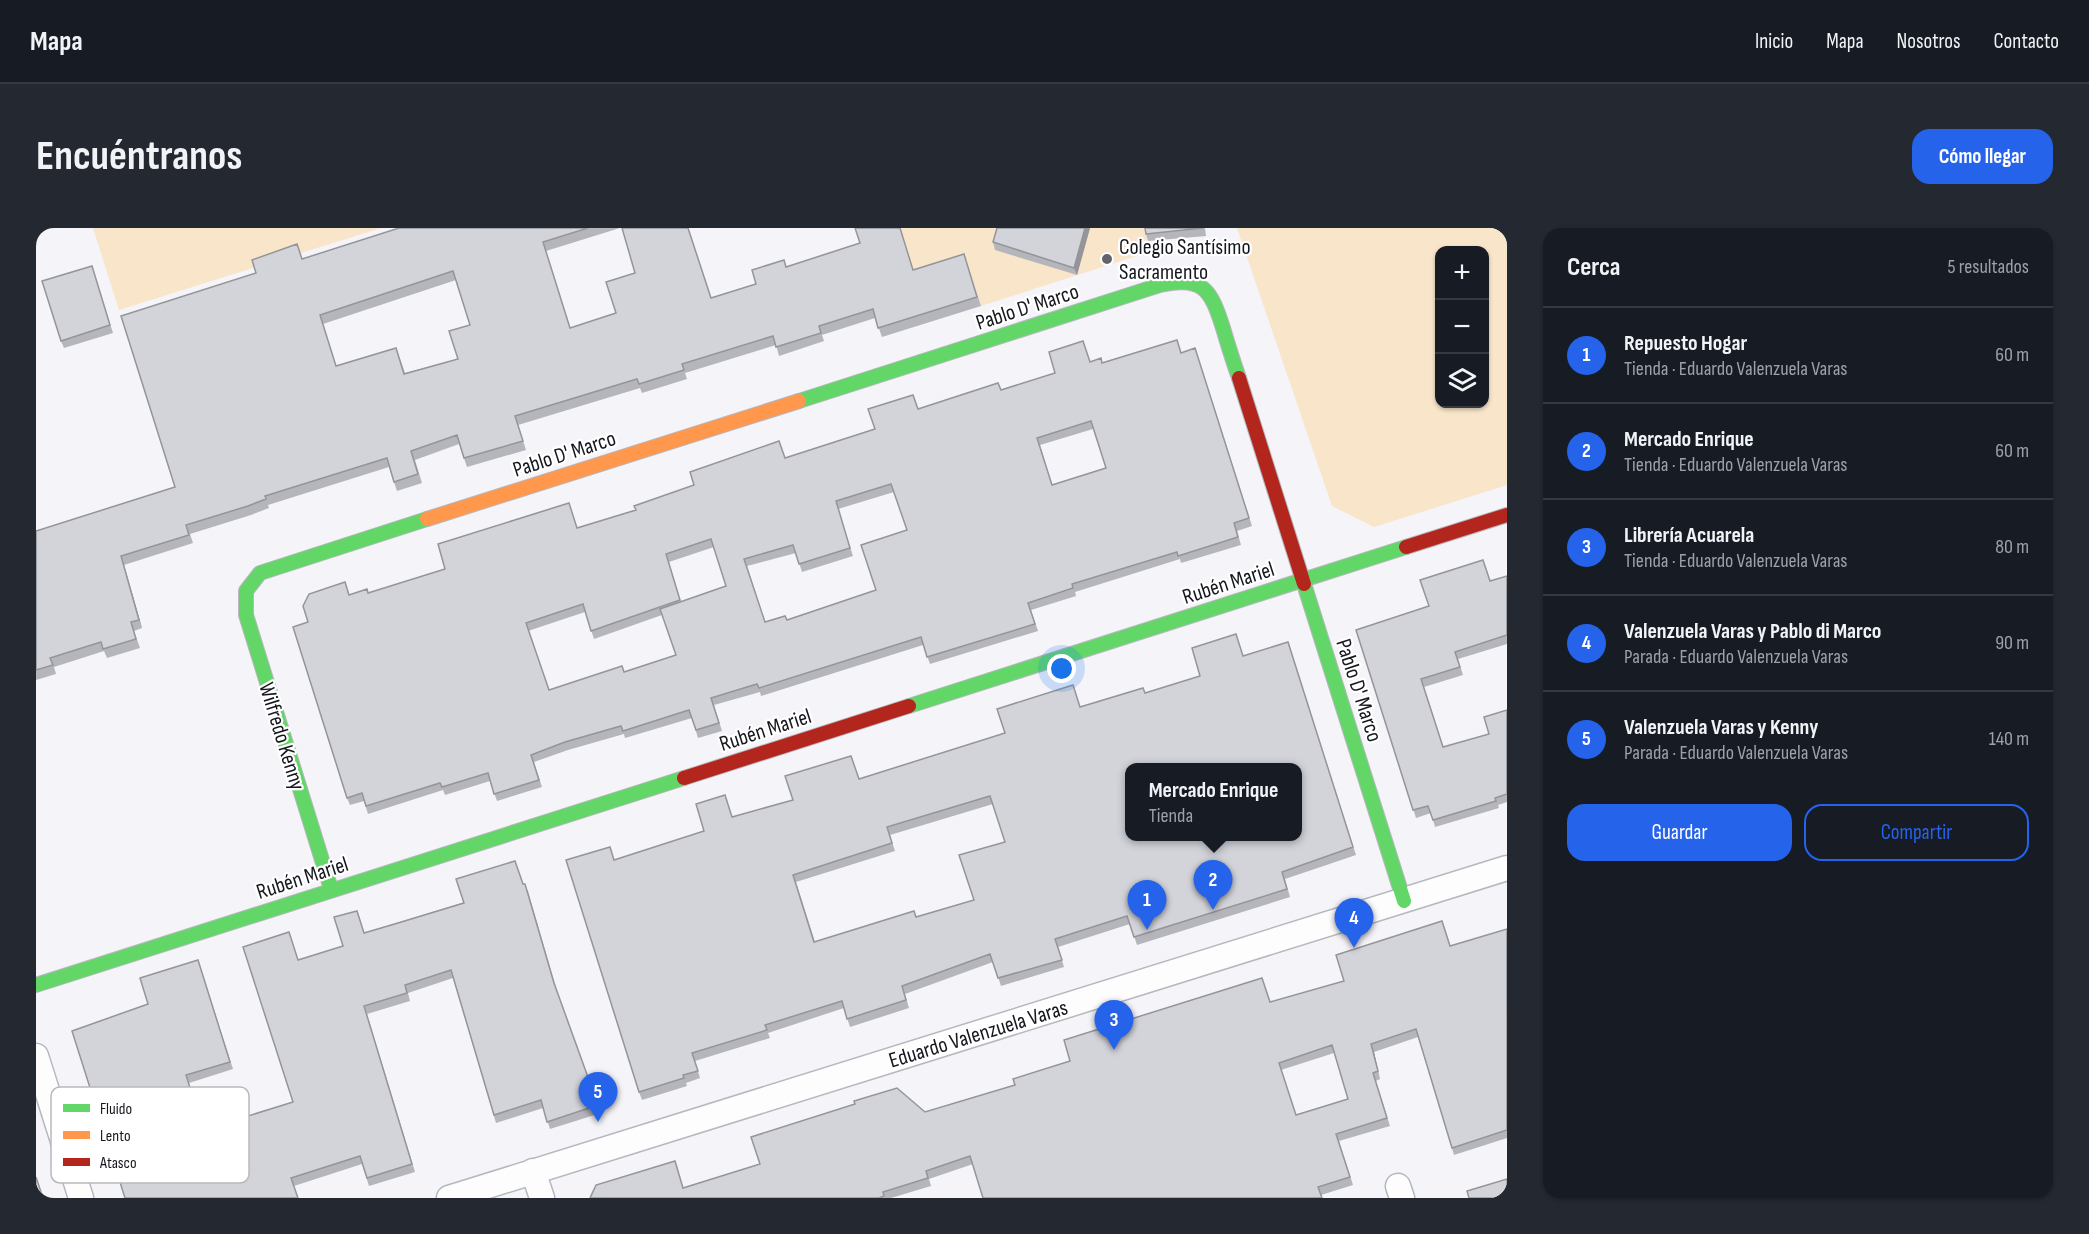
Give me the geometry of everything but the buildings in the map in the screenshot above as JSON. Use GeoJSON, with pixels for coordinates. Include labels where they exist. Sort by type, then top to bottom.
{"type":"FeatureCollection","features":[{"type":"Feature","properties":{"kind":"street","name":"Pablo D' Marco"},"geometry":{"type":"LineString","coordinates":[[249,582],[260,573],[275,567],[1160,285],[1191,280],[1203,286],[1213,297],[1404,901]]}},
{"type":"Feature","properties":{"kind":"street","name":"Rubén Mariel"},"geometry":{"type":"LineString","coordinates":[[36,985],[1507,515]]}},
{"type":"Feature","properties":{"kind":"street","name":"Wilfredo Kenny"},"geometry":{"type":"LineString","coordinates":[[249,582],[243,603],[246,615],[331,889]]}},
{"type":"Feature","properties":{"kind":"street","name":"Eduardo Valenzuela Varas"},"geometry":{"type":"LineString","coordinates":[[449,1198],[1507,868]]}},
{"type":"Feature","properties":{"kind":"street"},"geometry":{"type":"LineString","coordinates":[[36,1056],[51,1103]]}},
{"type":"Feature","properties":{"kind":"street"},"geometry":{"type":"LineString","coordinates":[[533,1171],[542,1198]]}},
{"type":"Feature","properties":{"kind":"street"},"geometry":{"type":"LineString","coordinates":[[76,1183],[81,1198]]}},
{"type":"Feature","properties":{"kind":"shaded area"},"geometry":{"type":"Polygon","coordinates":[[[93,228],[381,228],[119,310],[93,228]]]}},
{"type":"Feature","properties":{"kind":"shaded area"},"geometry":{"type":"Polygon","coordinates":[[[900,228],[1147,228],[1148,241],[1143,254],[981,306],[967,263],[916,279],[900,228]]]}},
{"type":"Feature","properties":{"kind":"shaded area"},"geometry":{"type":"Polygon","coordinates":[[[1237,228],[1507,228],[1507,485],[1374,527],[1332,506],[1237,228]]]}},
{"type":"Feature","properties":{"kind":"traffic: fast"},"geometry":{"type":"LineString","coordinates":[[799,401],[1175,282],[1196,284],[1209,295],[1219,315],[1239,378]]}},
{"type":"Feature","properties":{"kind":"traffic: fast"},"geometry":{"type":"LineString","coordinates":[[331,889],[246,615],[246,591],[260,573],[427,519]]}},
{"type":"Feature","properties":{"kind":"traffic: fast"},"geometry":{"type":"LineString","coordinates":[[909,706],[1406,547]]}},
{"type":"Feature","properties":{"kind":"traffic: fast"},"geometry":{"type":"LineString","coordinates":[[1304,584],[1404,901]]}},
{"type":"Feature","properties":{"kind":"traffic: fast"},"geometry":{"type":"LineString","coordinates":[[36,985],[684,778]]}},
{"type":"Feature","properties":{"kind":"traffic: slow"},"geometry":{"type":"LineString","coordinates":[[427,519],[799,401]]}},
{"type":"Feature","properties":{"kind":"traffic: jam"},"geometry":{"type":"LineString","coordinates":[[1239,378],[1304,584]]}},
{"type":"Feature","properties":{"kind":"traffic: jam"},"geometry":{"type":"LineString","coordinates":[[1406,547],[1507,515]]}},
{"type":"Feature","properties":{"kind":"traffic: jam"},"geometry":{"type":"LineString","coordinates":[[684,778],[909,706]]}},
{"type":"Feature","properties":{"kind":"place","name":"Colegio Santísimo Sacramento"},"geometry":{"type":"Point","coordinates":[1107,259]}},
{"type":"Feature","properties":{"kind":"place","name":"Mercado Enrique"},"geometry":{"type":"Point","coordinates":[1213,910]}},
{"type":"Feature","properties":{"kind":"place","name":"Repuesto Hogar"},"geometry":{"type":"Point","coordinates":[1147,930]}},
{"type":"Feature","properties":{"kind":"place","name":"Valenzuela Varas y Pablo di Marco"},"geometry":{"type":"Point","coordinates":[1354,948]}},
{"type":"Feature","properties":{"kind":"place","name":"Librería Acuarela"},"geometry":{"type":"Point","coordinates":[1114,1050]}},
{"type":"Feature","properties":{"kind":"place","name":"Valenzuela Varas y Kenny"},"geometry":{"type":"Point","coordinates":[598,1122]}}]}
